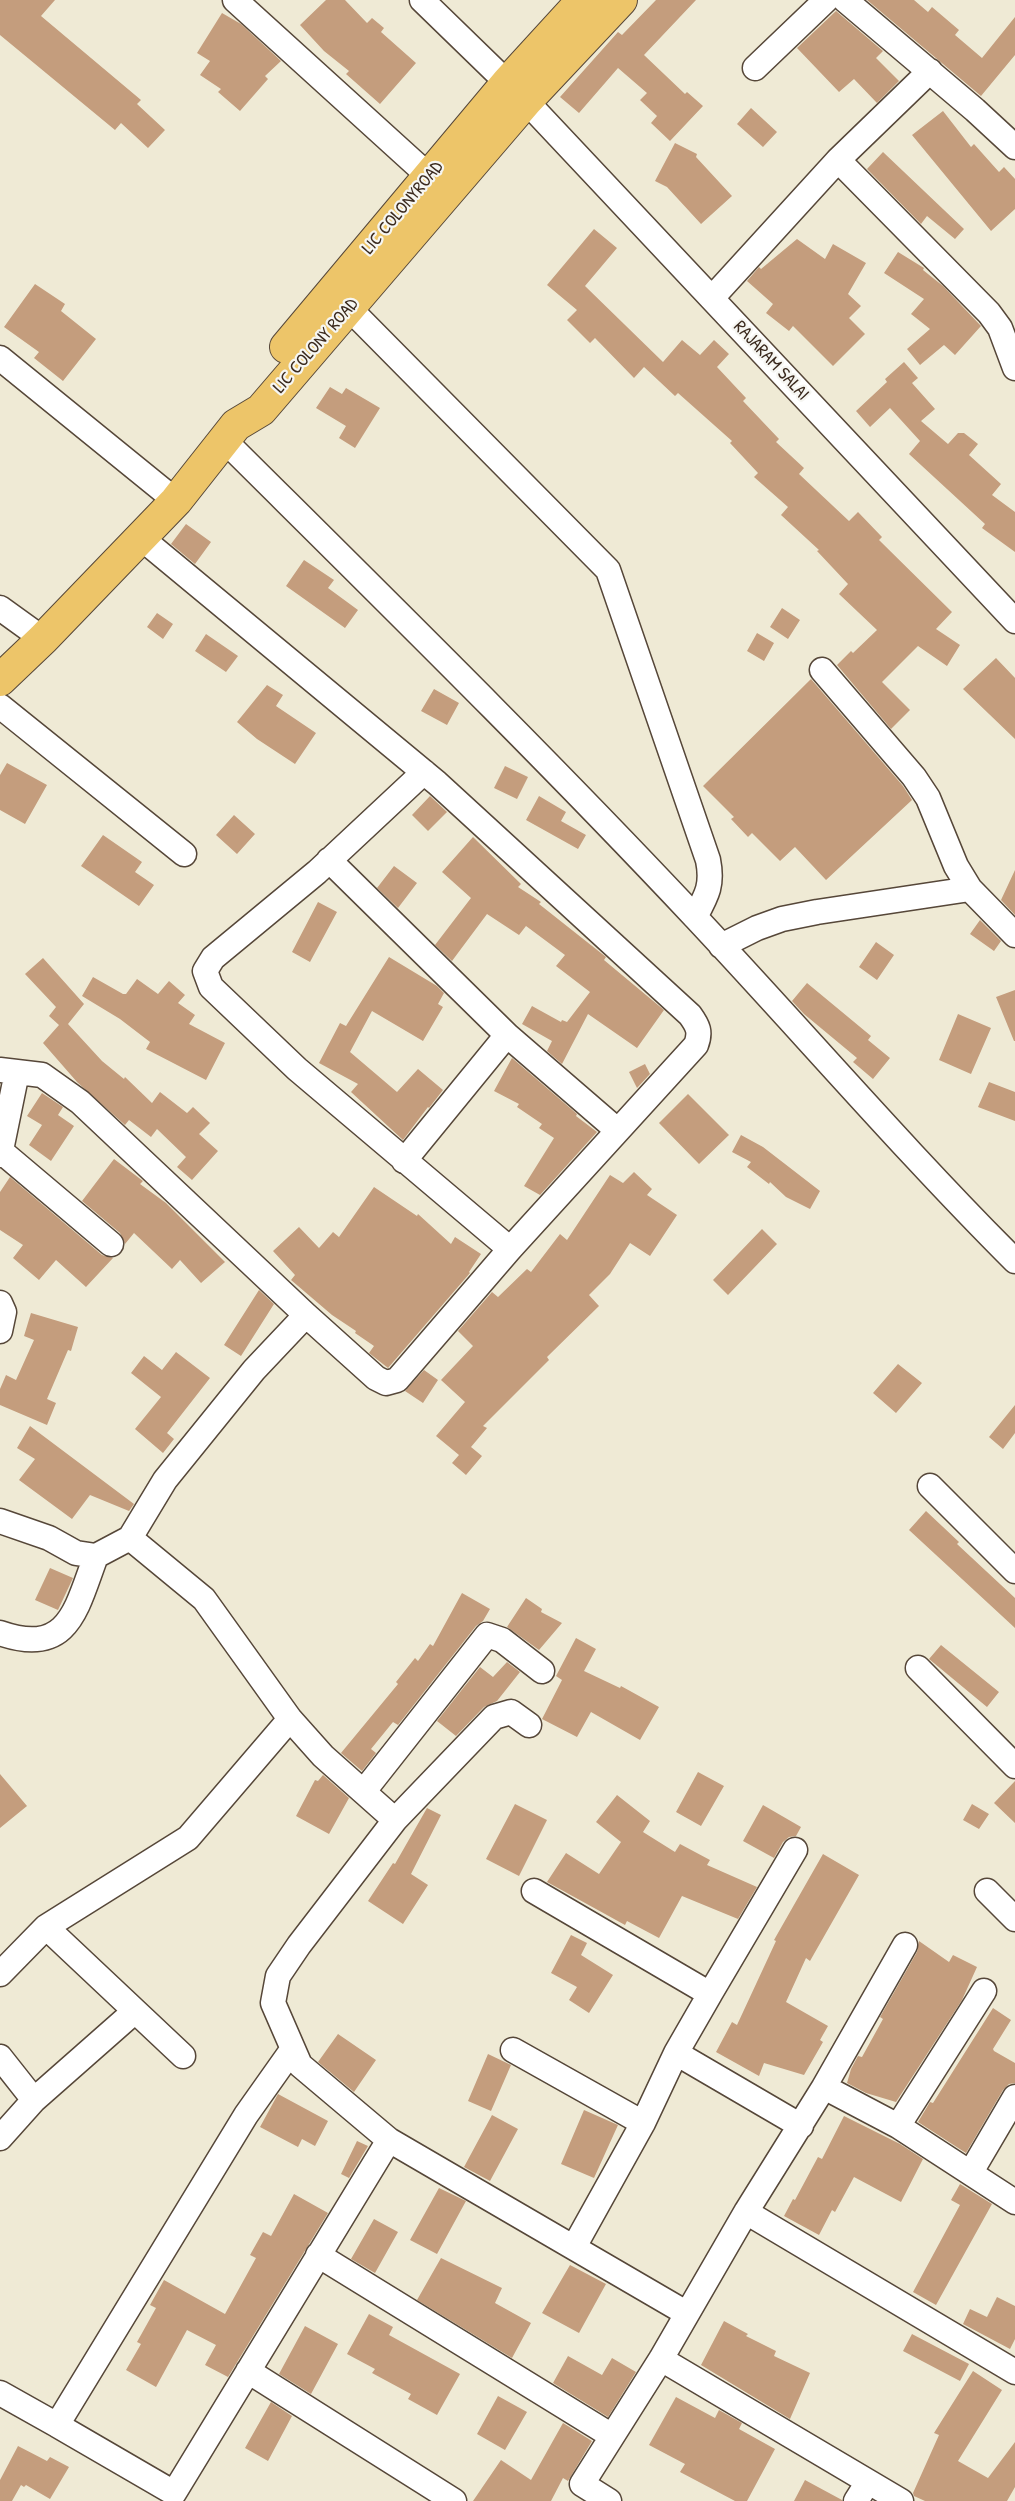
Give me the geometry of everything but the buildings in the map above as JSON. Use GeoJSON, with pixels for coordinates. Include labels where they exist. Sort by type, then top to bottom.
{"type":"FeatureCollection","features":[{"type":"Feature","properties":{"kind":"main road","name":"LIC COLONYROAD"},"geometry":{"type":"LineString","coordinates":[[230,432],[245,396],[341,300],[517,91],[584,0]]}},
{"type":"Feature","properties":{"kind":"main road"},"geometry":{"type":"LineString","coordinates":[[517,91],[621,0]]}},
{"type":"Feature","properties":{"kind":"main road"},"geometry":{"type":"LineString","coordinates":[[0,680],[43,639],[176,501],[230,432]]}},
{"type":"Feature","properties":{"kind":"street"},"geometry":{"type":"LineString","coordinates":[[235,0],[438,184]]}},
{"type":"Feature","properties":{"kind":"street","name":"RAJARAM SALAI"},"geometry":{"type":"LineString","coordinates":[[422,0],[517,91],[1015,621]]}},
{"type":"Feature","properties":{"kind":"street"},"geometry":{"type":"LineString","coordinates":[[755,68],[826,0]]}},
{"type":"Feature","properties":{"kind":"street"},"geometry":{"type":"LineString","coordinates":[[845,0],[930,71],[1015,147]]}},
{"type":"Feature","properties":{"kind":"street"},"geometry":{"type":"LineString","coordinates":[[712,298],[838,160],[930,71]]}},
{"type":"Feature","properties":{"kind":"street"},"geometry":{"type":"LineString","coordinates":[[838,160],[1007,333],[1015,368]]}},
{"type":"Feature","properties":{"kind":"street"},"geometry":{"type":"LineString","coordinates":[[341,300],[608,570],[708,860],[712,878],[707,895],[695,917]]}},
{"type":"Feature","properties":{"kind":"street"},"geometry":{"type":"LineString","coordinates":[[0,358],[176,501]]}},
{"type":"Feature","properties":{"kind":"street"},"geometry":{"type":"LineString","coordinates":[[230,432],[695,917],[948,1193],[1014,1257]]}},
{"type":"Feature","properties":{"kind":"street"},"geometry":{"type":"LineString","coordinates":[[111,1244],[1,1153],[8,1071],[42,1075],[80,1102],[376,1378],[386,1383],[397,1380],[510,1248],[696,1045],[699,1037],[698,1026],[690,1015],[424,772],[140,537]]}},
{"type":"Feature","properties":{"kind":"street"},"geometry":{"type":"LineString","coordinates":[[0,608],[43,639]]}},
{"type":"Feature","properties":{"kind":"street"},"geometry":{"type":"LineString","coordinates":[[822,670],[919,784],[936,816],[956,866],[970,889],[1015,935]]}},
{"type":"Feature","properties":{"kind":"street"},"geometry":{"type":"LineString","coordinates":[[0,706],[184,854]]}},
{"type":"Feature","properties":{"kind":"street"},"geometry":{"type":"LineString","coordinates":[[424,772],[329,860],[213,958],[205,971],[212,987],[297,1069],[510,1248]]}},
{"type":"Feature","properties":{"kind":"street"},"geometry":{"type":"LineString","coordinates":[[329,860],[507,1035],[617,1130]]}},
{"type":"Feature","properties":{"kind":"street"},"geometry":{"type":"LineString","coordinates":[[721,946],[757,928],[782,919],[970,889]]}},
{"type":"Feature","properties":{"kind":"street"},"geometry":{"type":"LineString","coordinates":[[404,1161],[507,1035]]}},
{"type":"Feature","properties":{"kind":"street"},"geometry":{"type":"LineString","coordinates":[[0,1303],[4,1312],[0,1332]]}},
{"type":"Feature","properties":{"kind":"street"},"geometry":{"type":"LineString","coordinates":[[0,1633],[35,1641],[51,1637],[63,1628],[76,1608],[96,1557],[130,1538],[165,1480],[254,1370],[306,1315]]}},
{"type":"Feature","properties":{"kind":"street"},"geometry":{"type":"LineString","coordinates":[[930,1486],[1015,1571]]}},
{"type":"Feature","properties":{"kind":"street"},"geometry":{"type":"LineString","coordinates":[[0,1521],[49,1538],[76,1553],[96,1557]]}},
{"type":"Feature","properties":{"kind":"street"},"geometry":{"type":"LineString","coordinates":[[130,1538],[204,1599],[290,1719],[323,1756],[395,1820]]}},
{"type":"Feature","properties":{"kind":"street"},"geometry":{"type":"LineString","coordinates":[[364,1791],[487,1635],[502,1640],[543,1671]]}},
{"type":"Feature","properties":{"kind":"street"},"geometry":{"type":"LineString","coordinates":[[918,1668],[1015,1766]]}},
{"type":"Feature","properties":{"kind":"street"},"geometry":{"type":"LineString","coordinates":[[529,1725],[511,1712],[494,1717],[395,1820],[298,1945],[278,1976],[273,2003],[300,2065],[389,2140],[686,2313]]}},
{"type":"Feature","properties":{"kind":"street"},"geometry":{"type":"LineString","coordinates":[[0,1974],[46,1927],[188,1838],[290,1719]]}},
{"type":"Feature","properties":{"kind":"street"},"geometry":{"type":"LineString","coordinates":[[574,2247],[643,2123],[676,2054],[795,1851]]}},
{"type":"Feature","properties":{"kind":"street"},"geometry":{"type":"LineString","coordinates":[[534,1891],[710,1994]]}},
{"type":"Feature","properties":{"kind":"street"},"geometry":{"type":"LineString","coordinates":[[987,1892],[1015,1919]]}},
{"type":"Feature","properties":{"kind":"street"},"geometry":{"type":"LineString","coordinates":[[46,1927],[183,2056]]}},
{"type":"Feature","properties":{"kind":"street"},"geometry":{"type":"LineString","coordinates":[[609,2501],[577,2492],[661,2359],[746,2212],[801,2126],[905,1945]]}},
{"type":"Feature","properties":{"kind":"street"},"geometry":{"type":"LineString","coordinates":[[898,2126],[984,1991]]}},
{"type":"Feature","properties":{"kind":"street"},"geometry":{"type":"LineString","coordinates":[[0,2138],[33,2100],[135,2011]]}},
{"type":"Feature","properties":{"kind":"street"},"geometry":{"type":"LineString","coordinates":[[57,2425],[246,2115],[292,2050]]}},
{"type":"Feature","properties":{"kind":"street"},"geometry":{"type":"LineString","coordinates":[[513,2050],[643,2123]]}},
{"type":"Feature","properties":{"kind":"street"},"geometry":{"type":"LineString","coordinates":[[676,2054],[801,2126]]}},
{"type":"Feature","properties":{"kind":"street"},"geometry":{"type":"LineString","coordinates":[[0,2057],[33,2100]]}},
{"type":"Feature","properties":{"kind":"street"},"geometry":{"type":"LineString","coordinates":[[824,2087],[898,2126],[1015,2202]]}},
{"type":"Feature","properties":{"kind":"street"},"geometry":{"type":"LineString","coordinates":[[971,2172],[1015,2097]]}},
{"type":"Feature","properties":{"kind":"street"},"geometry":{"type":"LineString","coordinates":[[0,2393],[181,2497],[248,2371],[389,2140]]}},
{"type":"Feature","properties":{"kind":"street"},"geometry":{"type":"LineString","coordinates":[[746,2212],[1015,2372]]}},
{"type":"Feature","properties":{"kind":"street"},"geometry":{"type":"LineString","coordinates":[[318,2255],[612,2436]]}},
{"type":"Feature","properties":{"kind":"street"},"geometry":{"type":"LineString","coordinates":[[661,2359],[862,2492],[901,2501]]}},
{"type":"Feature","properties":{"kind":"street"},"geometry":{"type":"LineString","coordinates":[[248,2371],[454,2501]]}}]}
